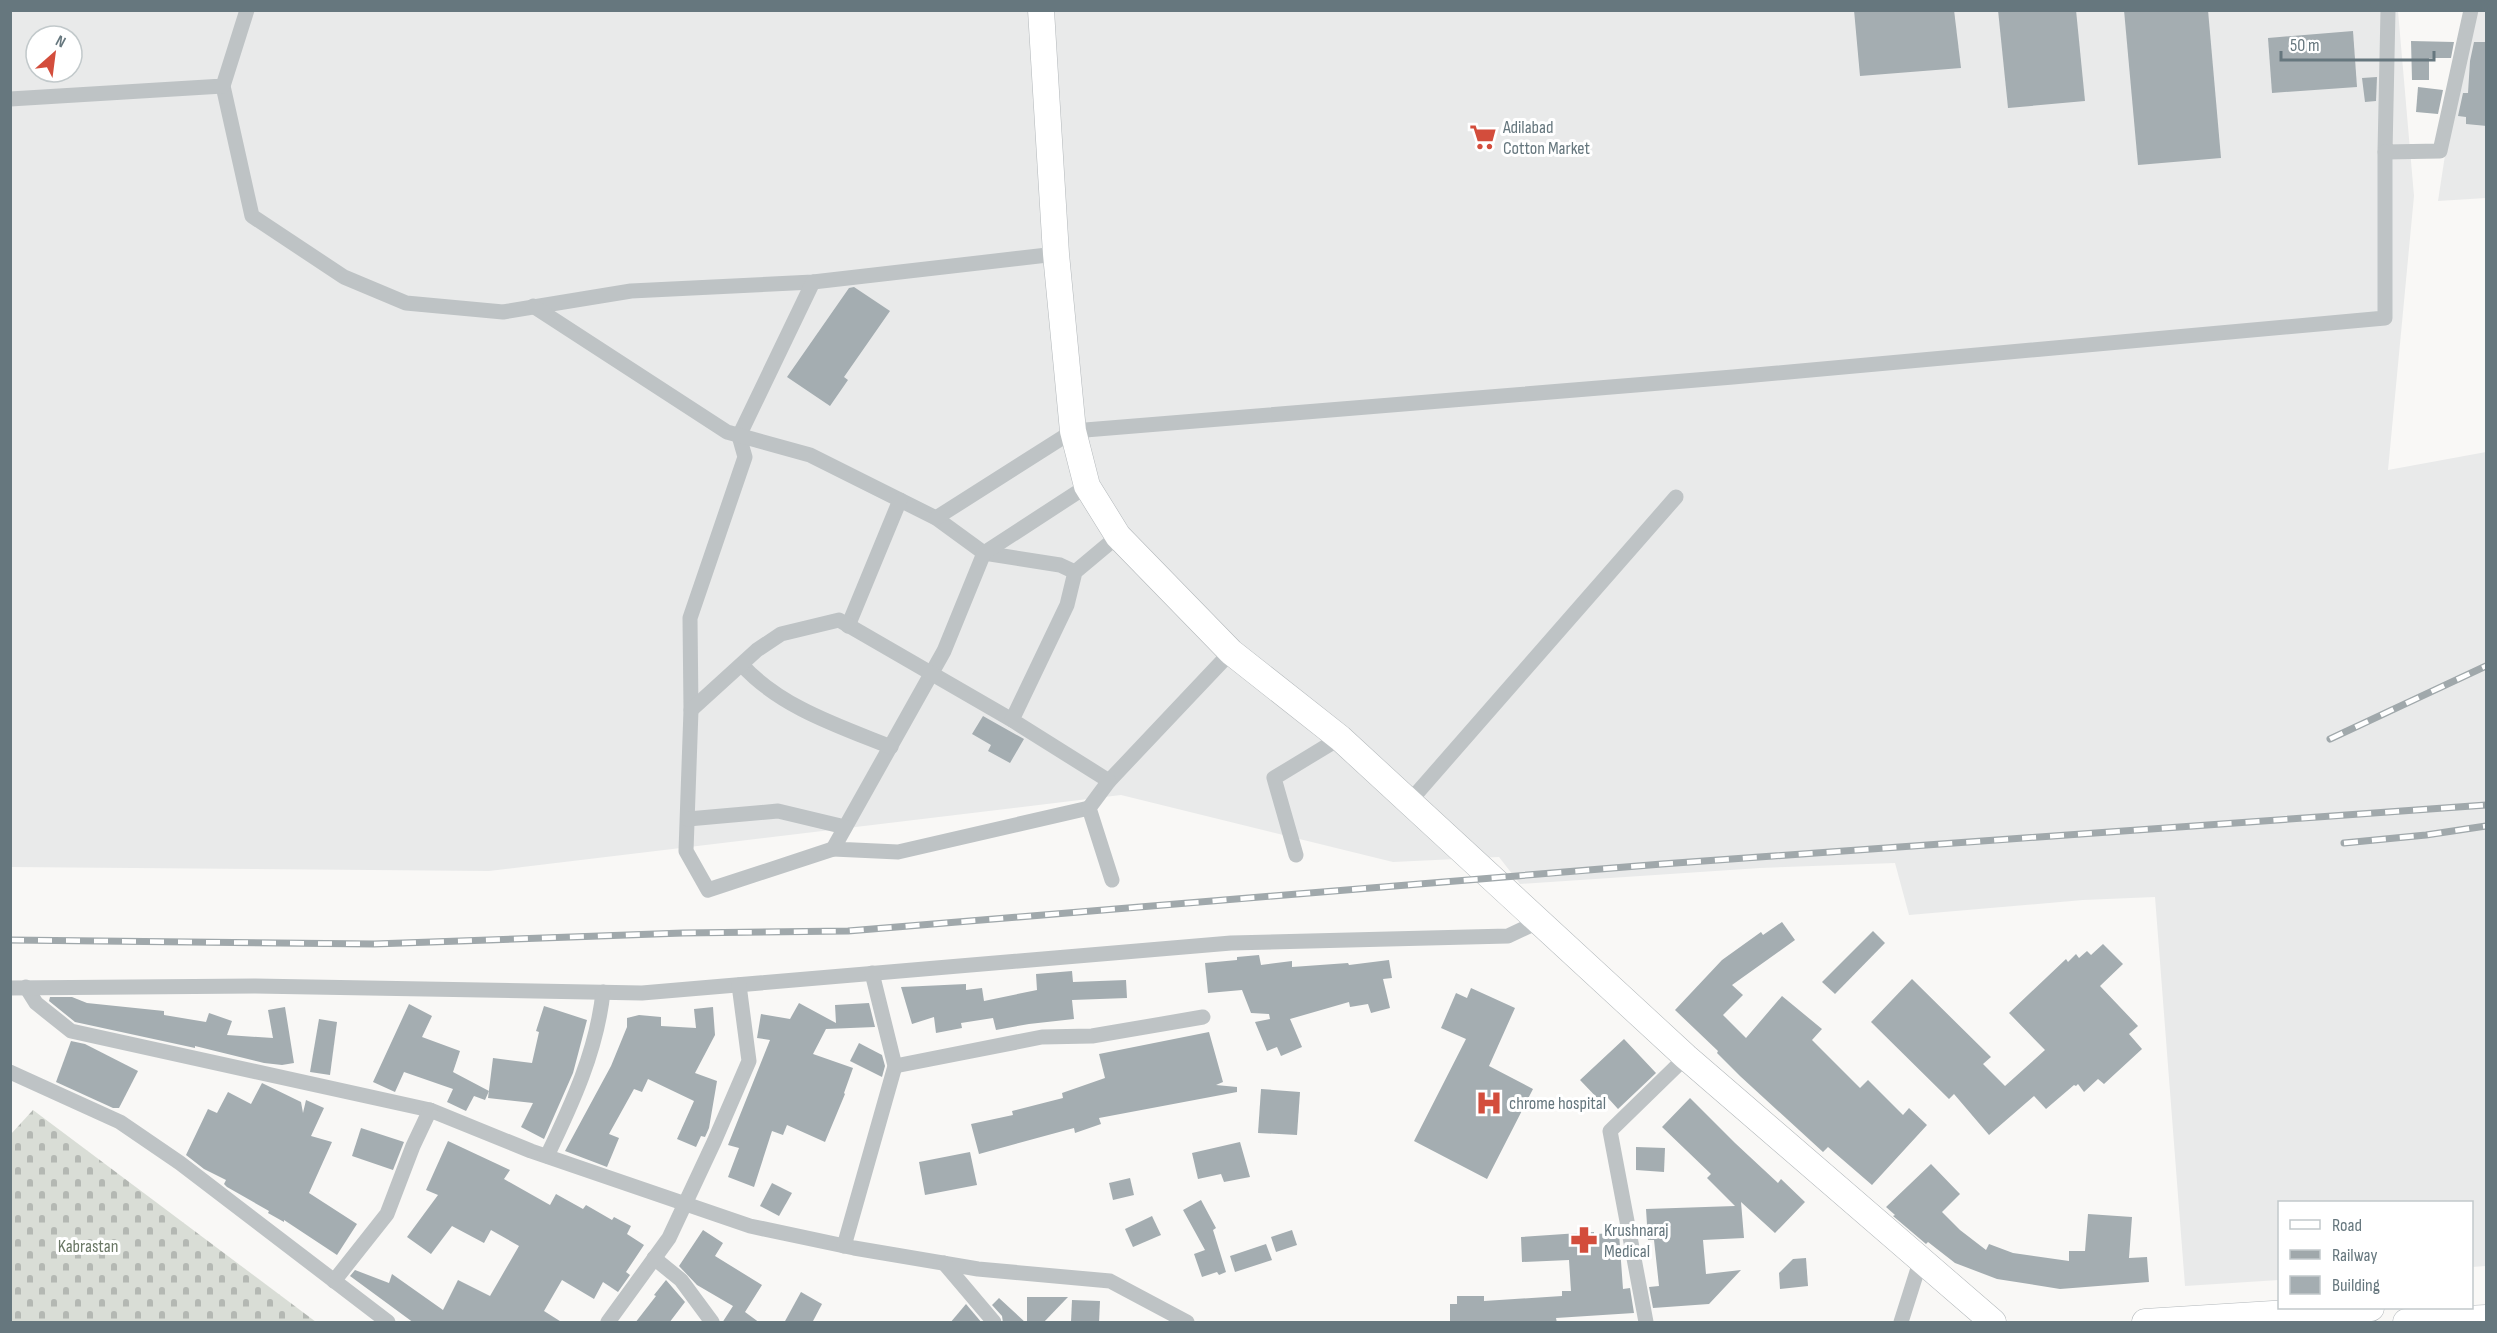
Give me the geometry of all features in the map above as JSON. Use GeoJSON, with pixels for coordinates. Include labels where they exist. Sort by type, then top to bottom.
{"type":"FeatureCollection","features":[{"type":"Feature","properties":{"kind":"main road"},"geometry":{"type":"LineString","coordinates":[[1041,10],[1056,254],[1073,431],[1087,486],[1118,536],[1231,652],[1340,738],[1686,1057],[1993,1323]]}},
{"type":"Feature","properties":{"kind":"main road"},"geometry":{"type":"LineString","coordinates":[[2145,1323],[2356,1309]]}},
{"type":"Feature","properties":{"kind":"main road"},"geometry":{"type":"LineString","coordinates":[[2406,1323],[2487,1318]]}},
{"type":"Feature","properties":{"kind":"street"},"geometry":{"type":"LineString","coordinates":[[248,10],[223,86],[252,216],[345,278],[406,303],[504,312],[631,291],[813,282],[1056,254]]}},
{"type":"Feature","properties":{"kind":"street"},"geometry":{"type":"LineString","coordinates":[[936,518],[1073,431],[1721,378],[2385,318],[2388,10]]}},
{"type":"Feature","properties":{"kind":"street"},"geometry":{"type":"LineString","coordinates":[[2385,152],[2440,151],[2471,10]]}},
{"type":"Feature","properties":{"kind":"street"},"geometry":{"type":"LineString","coordinates":[[10,99],[223,86]]}},
{"type":"Feature","properties":{"kind":"street"},"geometry":{"type":"LineString","coordinates":[[813,282],[739,436],[745,457],[690,618],[691,710],[686,851],[708,890],[833,849],[898,852],[1089,808],[1109,781],[1231,652]]}},
{"type":"Feature","properties":{"kind":"street"},"geometry":{"type":"LineString","coordinates":[[533,306],[727,432],[810,455],[936,518],[984,553],[1060,565],[1075,572]]}},
{"type":"Feature","properties":{"kind":"street"},"geometry":{"type":"LineString","coordinates":[[833,849],[944,651],[984,553],[1087,486]]}},
{"type":"Feature","properties":{"kind":"street"},"geometry":{"type":"LineString","coordinates":[[1410,801],[1676,497]]}},
{"type":"Feature","properties":{"kind":"street"},"geometry":{"type":"LineString","coordinates":[[848,626],[900,500]]}},
{"type":"Feature","properties":{"kind":"street"},"geometry":{"type":"LineString","coordinates":[[1012,720],[1066,605],[1075,572],[1118,536]]}},
{"type":"Feature","properties":{"kind":"street"},"geometry":{"type":"LineString","coordinates":[[691,710],[757,650],[781,634],[839,620],[1012,720],[1109,781]]}},
{"type":"Feature","properties":{"kind":"street"},"geometry":{"type":"LineString","coordinates":[[742,665],[755,679],[813,715],[891,747]]}},
{"type":"Feature","properties":{"kind":"street"},"geometry":{"type":"LineString","coordinates":[[1296,855],[1274,778],[1340,738]]}},
{"type":"Feature","properties":{"kind":"street"},"geometry":{"type":"LineString","coordinates":[[1089,808],[1112,880]]}},
{"type":"Feature","properties":{"kind":"street"},"geometry":{"type":"LineString","coordinates":[[688,819],[778,811],[845,827]]}},
{"type":"Feature","properties":{"kind":"street"},"geometry":{"type":"LineString","coordinates":[[18,988],[255,986],[642,993],[1231,943],[1508,936],[1540,921]]}},
{"type":"Feature","properties":{"kind":"street"},"geometry":{"type":"LineString","coordinates":[[844,1246],[895,1066],[872,973]]}},
{"type":"Feature","properties":{"kind":"street"},"geometry":{"type":"LineString","coordinates":[[609,1323],[669,1238],[749,1061],[739,985]]}},
{"type":"Feature","properties":{"kind":"street"},"geometry":{"type":"LineString","coordinates":[[18,988],[71,1031],[430,1110],[547,1156],[750,1226],[844,1246],[978,1269],[1110,1281],[1187,1323]]}},
{"type":"Feature","properties":{"kind":"street"},"geometry":{"type":"LineString","coordinates":[[547,1156],[574,1100],[600,1017],[603,992]]}},
{"type":"Feature","properties":{"kind":"street"},"geometry":{"type":"LineString","coordinates":[[895,1066],[1042,1037],[1092,1036],[1203,1017]]}},
{"type":"Feature","properties":{"kind":"street"},"geometry":{"type":"LineString","coordinates":[[1646,1323],[1610,1131],[1686,1057]]}},
{"type":"Feature","properties":{"kind":"street"},"geometry":{"type":"LineString","coordinates":[[10,1072],[120,1122],[180,1163],[388,1323]]}},
{"type":"Feature","properties":{"kind":"street"},"geometry":{"type":"LineString","coordinates":[[334,1281],[387,1214],[413,1146],[430,1110]]}},
{"type":"Feature","properties":{"kind":"street"},"geometry":{"type":"LineString","coordinates":[[654,1258],[681,1280],[712,1323]]}},
{"type":"Feature","properties":{"kind":"street"},"geometry":{"type":"LineString","coordinates":[[1901,1323],[1921,1259]]}},
{"type":"Feature","properties":{"kind":"street"},"geometry":{"type":"LineString","coordinates":[[944,1263],[994,1323]]}},
{"type":"Feature","properties":{"kind":"shaded area"},"geometry":{"type":"Polygon","coordinates":[[[11,11],[2398,11],[2414,196],[2388,470],[2486,452],[2486,1266],[2473,1267],[2473,1201],[2278,1201],[2278,1280],[2185,1286],[2155,897],[2083,900],[1909,915],[1895,863],[1760,868],[1520,884],[1499,857],[1393,862],[1121,795],[489,871],[11,867],[11,11]]]}},
{"type":"Feature","properties":{"kind":"shaded area"},"geometry":{"type":"Polygon","coordinates":[[[2467,11],[2486,11],[2486,198],[2438,201],[2467,11]]]}},
{"type":"Feature","properties":{"kind":"green space","name":"Kabrastan"},"geometry":{"type":"Polygon","coordinates":[[[33,1110],[316,1322],[11,1322],[11,1134],[33,1110]]]}},
{"type":"Feature","properties":{"kind":"building"},"geometry":{"type":"Polygon","coordinates":[[[1854,10],[1954,10],[1961,68],[1860,76],[1854,10]]]}},
{"type":"Feature","properties":{"kind":"building"},"geometry":{"type":"Polygon","coordinates":[[[1998,10],[2076,10],[2085,101],[2008,108],[1998,10]]]}},
{"type":"Feature","properties":{"kind":"building"},"geometry":{"type":"Polygon","coordinates":[[[2124,10],[2208,10],[2221,158],[2138,165],[2124,10]]]}},
{"type":"Feature","properties":{"kind":"building"},"geometry":{"type":"Polygon","coordinates":[[[2353,31],[2357,87],[2272,93],[2268,38],[2353,31]]]}},
{"type":"Feature","properties":{"kind":"building"},"geometry":{"type":"Polygon","coordinates":[[[2411,41],[2454,42],[2451,58],[2429,58],[2429,80],[2412,80],[2411,41]]]}},
{"type":"Feature","properties":{"kind":"building"},"geometry":{"type":"Polygon","coordinates":[[[2474,42],[2487,42],[2487,126],[2466,124],[2466,117],[2458,116],[2463,93],[2468,93],[2474,42]]]}},
{"type":"Feature","properties":{"kind":"building"},"geometry":{"type":"Polygon","coordinates":[[[2377,77],[2376,101],[2365,102],[2362,78],[2377,77]]]}},
{"type":"Feature","properties":{"kind":"building"},"geometry":{"type":"Polygon","coordinates":[[[2418,87],[2443,90],[2438,114],[2416,112],[2418,87]]]}},
{"type":"Feature","properties":{"kind":"building"},"geometry":{"type":"Polygon","coordinates":[[[854,287],[890,311],[844,377],[848,380],[830,406],[787,377],[849,288],[854,287]]]}},
{"type":"Feature","properties":{"kind":"building"},"geometry":{"type":"Polygon","coordinates":[[[983,716],[1024,739],[1010,763],[988,751],[991,745],[972,734],[983,716]]]}},
{"type":"Feature","properties":{"kind":"building"},"geometry":{"type":"Polygon","coordinates":[[[1782,922],[1795,940],[1732,985],[1743,995],[1723,1015],[1746,1038],[1782,996],[1822,1029],[1812,1040],[1860,1088],[1868,1080],[1903,1115],[1909,1108],[1927,1125],[1872,1185],[1828,1147],[1823,1152],[1740,1076],[1717,1053],[1718,1051],[1675,1010],[1722,960],[1761,932],[1763,935],[1782,922]]]}},
{"type":"Feature","properties":{"kind":"building"},"geometry":{"type":"Polygon","coordinates":[[[1873,931],[1885,943],[1835,994],[1822,982],[1873,931]]]}},
{"type":"Feature","properties":{"kind":"building"},"geometry":{"type":"Polygon","coordinates":[[[2103,944],[2123,964],[2100,986],[2138,1026],[2129,1034],[2142,1049],[2104,1084],[2098,1079],[2084,1092],[2078,1084],[2074,1085],[2046,1109],[2034,1096],[1989,1135],[1954,1094],[1949,1099],[1871,1022],[1912,979],[1991,1057],[1983,1064],[2005,1086],[2045,1050],[2009,1013],[2066,959],[2068,962],[2076,954],[2079,958],[2087,951],[2091,955],[2103,944]]]}},
{"type":"Feature","properties":{"kind":"building"},"geometry":{"type":"Polygon","coordinates":[[[1259,955],[1261,965],[1292,961],[1292,967],[1348,963],[1349,965],[1389,960],[1392,978],[1383,979],[1390,1008],[1371,1013],[1368,1004],[1350,1007],[1349,1002],[1290,1019],[1302,1047],[1281,1056],[1277,1047],[1267,1051],[1255,1022],[1270,1019],[1269,1014],[1251,1013],[1242,990],[1208,993],[1205,963],[1259,955]]]}},
{"type":"Feature","properties":{"kind":"building"},"geometry":{"type":"Polygon","coordinates":[[[1072,971],[1073,982],[1126,980],[1127,998],[1072,1000],[1074,1019],[996,1030],[993,1018],[961,1023],[962,1028],[936,1033],[934,1017],[912,1024],[901,987],[966,984],[966,990],[982,988],[984,1001],[1037,990],[1036,974],[1072,971]]]}},
{"type":"Feature","properties":{"kind":"building"},"geometry":{"type":"Polygon","coordinates":[[[1471,988],[1515,1008],[1489,1066],[1533,1089],[1487,1179],[1414,1141],[1466,1039],[1441,1028],[1456,993],[1467,998],[1471,988]]]}},
{"type":"Feature","properties":{"kind":"building"},"geometry":{"type":"Polygon","coordinates":[[[50,997],[72,997],[87,1003],[164,1011],[164,1015],[206,1022],[209,1013],[232,1021],[227,1035],[273,1038],[268,1010],[285,1007],[294,1063],[282,1065],[264,1063],[195,1046],[195,1048],[75,1022],[49,1001],[50,997]]]}},
{"type":"Feature","properties":{"kind":"building"},"geometry":{"type":"Polygon","coordinates":[[[799,1003],[836,1023],[835,1005],[869,1003],[875,1027],[826,1029],[813,1054],[853,1068],[825,1142],[787,1125],[783,1135],[772,1131],[754,1187],[728,1177],[739,1148],[728,1145],[770,1040],[757,1038],[761,1014],[790,1019],[799,1003]]]}},
{"type":"Feature","properties":{"kind":"building"},"geometry":{"type":"Polygon","coordinates":[[[409,1004],[432,1016],[422,1037],[460,1051],[453,1072],[489,1091],[485,1100],[474,1096],[466,1111],[447,1102],[453,1089],[404,1072],[395,1092],[373,1082],[409,1004]]]}},
{"type":"Feature","properties":{"kind":"building"},"geometry":{"type":"Polygon","coordinates":[[[544,1006],[587,1020],[573,1073],[544,1139],[521,1127],[533,1103],[488,1098],[493,1058],[532,1063],[539,1032],[536,1031],[544,1006]]]}},
{"type":"Feature","properties":{"kind":"building"},"geometry":{"type":"Polygon","coordinates":[[[713,1007],[715,1035],[695,1073],[717,1081],[709,1128],[705,1137],[701,1136],[696,1147],[677,1139],[694,1101],[648,1079],[642,1092],[634,1089],[609,1134],[619,1138],[607,1167],[565,1151],[611,1066],[627,1027],[627,1018],[639,1015],[661,1017],[661,1026],[696,1028],[694,1009],[713,1007]]]}},
{"type":"Feature","properties":{"kind":"building"},"geometry":{"type":"Polygon","coordinates":[[[319,1019],[337,1022],[330,1075],[310,1072],[319,1019]]]}},
{"type":"Feature","properties":{"kind":"building"},"geometry":{"type":"Polygon","coordinates":[[[1209,1032],[1223,1082],[1216,1085],[1237,1087],[1237,1092],[1099,1118],[1101,1124],[1075,1133],[1074,1128],[979,1154],[971,1124],[1013,1115],[1012,1111],[1063,1098],[1062,1093],[1105,1078],[1099,1054],[1209,1032]]]}},
{"type":"Feature","properties":{"kind":"building"},"geometry":{"type":"Polygon","coordinates":[[[1624,1039],[1656,1073],[1618,1109],[1608,1098],[1602,1103],[1580,1080],[1624,1039]]]}},
{"type":"Feature","properties":{"kind":"building"},"geometry":{"type":"Polygon","coordinates":[[[71,1041],[85,1044],[138,1071],[119,1108],[113,1108],[56,1082],[71,1041]]]}},
{"type":"Feature","properties":{"kind":"building"},"geometry":{"type":"Polygon","coordinates":[[[859,1043],[882,1055],[885,1066],[882,1077],[850,1061],[859,1043]]]}},
{"type":"Feature","properties":{"kind":"building"},"geometry":{"type":"Polygon","coordinates":[[[262,1083],[301,1102],[303,1113],[306,1100],[324,1108],[311,1136],[332,1142],[309,1193],[357,1224],[337,1255],[284,1220],[284,1222],[227,1187],[224,1184],[226,1180],[204,1169],[186,1155],[208,1109],[217,1113],[228,1092],[251,1104],[262,1083]]]}},
{"type":"Feature","properties":{"kind":"building"},"geometry":{"type":"Polygon","coordinates":[[[1261,1089],[1300,1092],[1297,1135],[1258,1133],[1261,1089]]]}},
{"type":"Feature","properties":{"kind":"building"},"geometry":{"type":"Polygon","coordinates":[[[1690,1098],[1778,1183],[1781,1179],[1805,1202],[1775,1233],[1741,1202],[1744,1238],[1703,1240],[1706,1274],[1741,1270],[1709,1304],[1653,1308],[1649,1287],[1659,1286],[1654,1240],[1648,1240],[1646,1209],[1735,1206],[1707,1178],[1711,1174],[1662,1127],[1690,1098]]]}},
{"type":"Feature","properties":{"kind":"building"},"geometry":{"type":"Polygon","coordinates":[[[361,1128],[404,1142],[393,1170],[352,1156],[361,1128]]]}},
{"type":"Feature","properties":{"kind":"building"},"geometry":{"type":"Polygon","coordinates":[[[448,1141],[510,1170],[504,1179],[550,1205],[556,1194],[583,1209],[586,1205],[612,1220],[614,1217],[631,1226],[627,1234],[644,1245],[626,1272],[630,1275],[618,1292],[603,1282],[594,1299],[562,1280],[544,1311],[563,1323],[414,1323],[350,1276],[355,1270],[389,1283],[392,1274],[443,1310],[458,1280],[490,1296],[519,1246],[491,1230],[484,1243],[452,1226],[431,1254],[407,1237],[438,1195],[426,1190],[448,1141]]]}},
{"type":"Feature","properties":{"kind":"building"},"geometry":{"type":"Polygon","coordinates":[[[1240,1142],[1250,1177],[1224,1182],[1221,1174],[1198,1179],[1192,1153],[1240,1142]]]}},
{"type":"Feature","properties":{"kind":"building"},"geometry":{"type":"Polygon","coordinates":[[[1636,1147],[1665,1148],[1664,1172],[1636,1170],[1636,1147]]]}},
{"type":"Feature","properties":{"kind":"building"},"geometry":{"type":"Polygon","coordinates":[[[970,1152],[977,1185],[925,1195],[919,1162],[970,1152]]]}},
{"type":"Feature","properties":{"kind":"building"},"geometry":{"type":"Polygon","coordinates":[[[1931,1164],[1960,1194],[1942,1212],[1960,1230],[1986,1250],[1989,1244],[2013,1253],[2069,1261],[2069,1251],[2085,1251],[2088,1214],[2132,1217],[2129,1258],[2147,1257],[2149,1282],[2060,1289],[1997,1279],[1955,1263],[1928,1242],[1926,1244],[1893,1216],[1895,1215],[1886,1207],[1931,1164]]]}},
{"type":"Feature","properties":{"kind":"building"},"geometry":{"type":"Polygon","coordinates":[[[1130,1178],[1134,1195],[1113,1200],[1109,1183],[1130,1178]]]}},
{"type":"Feature","properties":{"kind":"building"},"geometry":{"type":"Polygon","coordinates":[[[772,1183],[792,1193],[779,1216],[760,1206],[772,1183]]]}},
{"type":"Feature","properties":{"kind":"building"},"geometry":{"type":"Polygon","coordinates":[[[1201,1200],[1216,1228],[1213,1230],[1226,1272],[1219,1275],[1217,1272],[1202,1277],[1194,1254],[1205,1250],[1183,1210],[1201,1200]]]}},
{"type":"Feature","properties":{"kind":"building"},"geometry":{"type":"Polygon","coordinates":[[[1152,1216],[1161,1235],[1133,1247],[1125,1229],[1152,1216]]]}},
{"type":"Feature","properties":{"kind":"building"},"geometry":{"type":"Polygon","coordinates":[[[703,1230],[723,1243],[715,1256],[762,1285],[745,1312],[760,1323],[722,1323],[733,1306],[697,1285],[679,1266],[703,1230]]]}},
{"type":"Feature","properties":{"kind":"building"},"geometry":{"type":"Polygon","coordinates":[[[1292,1230],[1297,1245],[1276,1252],[1271,1237],[1292,1230]]]}},
{"type":"Feature","properties":{"kind":"building"},"geometry":{"type":"Polygon","coordinates":[[[1594,1232],[1594,1234],[1619,1233],[1623,1289],[1630,1288],[1634,1313],[1556,1318],[1557,1323],[1450,1323],[1450,1304],[1457,1304],[1457,1296],[1484,1296],[1484,1301],[1562,1296],[1562,1291],[1571,1291],[1569,1260],[1522,1262],[1521,1237],[1594,1232]]]}},
{"type":"Feature","properties":{"kind":"building"},"geometry":{"type":"Polygon","coordinates":[[[1266,1244],[1272,1260],[1235,1272],[1230,1256],[1266,1244]]]}},
{"type":"Feature","properties":{"kind":"building"},"geometry":{"type":"Polygon","coordinates":[[[1806,1258],[1808,1286],[1780,1289],[1779,1273],[1793,1259],[1806,1258]]]}},
{"type":"Feature","properties":{"kind":"building"},"geometry":{"type":"Polygon","coordinates":[[[666,1280],[685,1302],[669,1323],[635,1323],[656,1296],[654,1295],[666,1280]]]}},
{"type":"Feature","properties":{"kind":"building"},"geometry":{"type":"Polygon","coordinates":[[[801,1292],[822,1304],[812,1323],[784,1323],[801,1292]]]}},
{"type":"Feature","properties":{"kind":"building"},"geometry":{"type":"Polygon","coordinates":[[[1027,1297],[1068,1297],[1043,1323],[1027,1323],[1027,1297]]]}},
{"type":"Feature","properties":{"kind":"building"},"geometry":{"type":"Polygon","coordinates":[[[999,1298],[1026,1323],[1003,1323],[1002,1316],[992,1305],[999,1298]]]}},
{"type":"Feature","properties":{"kind":"building"},"geometry":{"type":"Polygon","coordinates":[[[1072,1300],[1100,1301],[1099,1323],[1071,1322],[1072,1300]]]}},
{"type":"Feature","properties":{"kind":"building"},"geometry":{"type":"Polygon","coordinates":[[[966,1304],[982,1323],[950,1323],[966,1304]]]}},
{"type":"Feature","properties":{"kind":"railway"},"geometry":{"type":"LineString","coordinates":[[2330,739],[2486,666]]}},
{"type":"Feature","properties":{"kind":"railway"},"geometry":{"type":"LineString","coordinates":[[10,940],[374,944],[683,933],[848,931],[1662,864],[2486,805]]}},
{"type":"Feature","properties":{"kind":"railway"},"geometry":{"type":"LineString","coordinates":[[2344,843],[2426,835],[2486,826]]}},
{"type":"Feature","properties":{"kind":"place","name":"Adilabad Cotton Market"},"geometry":{"type":"Point","coordinates":[1483,137]}},
{"type":"Feature","properties":{"kind":"place","name":"chrome hospital"},"geometry":{"type":"Point","coordinates":[1489,1103]}},
{"type":"Feature","properties":{"kind":"place","name":"Krushnaraj Medical"},"geometry":{"type":"Point","coordinates":[1584,1240]}}]}
